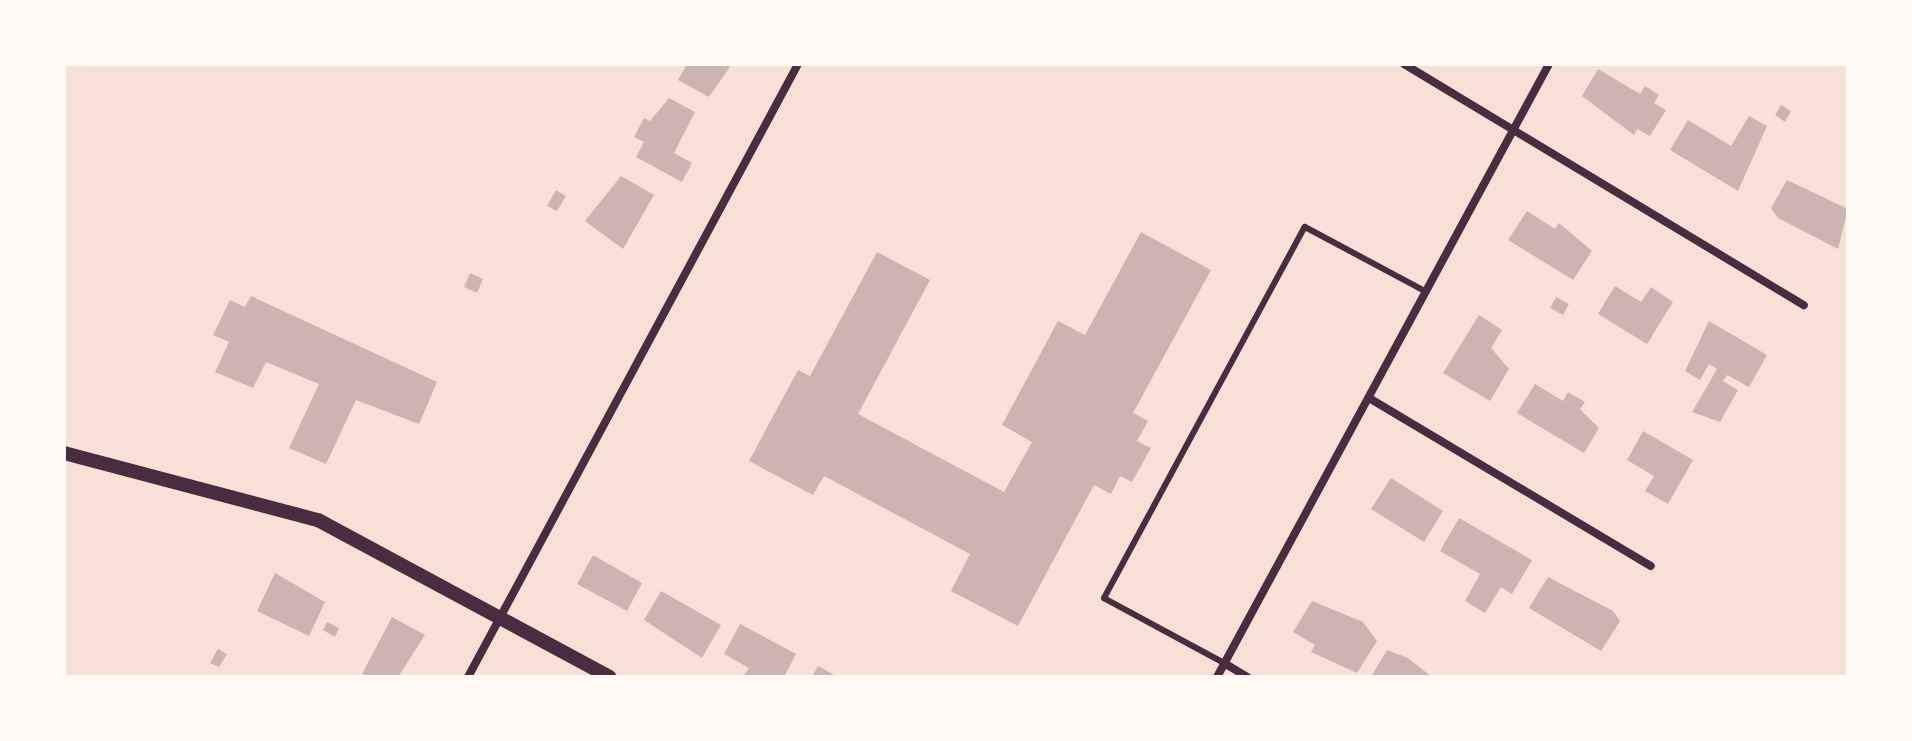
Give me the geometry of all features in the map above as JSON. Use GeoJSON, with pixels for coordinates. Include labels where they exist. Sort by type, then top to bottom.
{"type":"FeatureCollection","features":[{"type":"Feature","properties":{"kind":"street"},"geometry":{"type":"LineString","coordinates":[[468,677],[798,64]]}},
{"type":"Feature","properties":{"kind":"street"},"geometry":{"type":"LineString","coordinates":[[1404,64],[1804,305]]}},
{"type":"Feature","properties":{"kind":"street"},"geometry":{"type":"LineString","coordinates":[[1217,677],[1549,64]]}},
{"type":"Feature","properties":{"kind":"street"},"geometry":{"type":"LineString","coordinates":[[1369,398],[1651,566]]}},
{"type":"Feature","properties":{"kind":"street"},"geometry":{"type":"LineString","coordinates":[[64,453],[286,508],[500,617],[609,677]]}},
{"type":"Feature","properties":{"kind":"street"},"geometry":{"type":"LineString","coordinates":[[1224,663],[1247,677]]}},
{"type":"Feature","properties":{"kind":"lane"},"geometry":{"type":"LineString","coordinates":[[1224,663],[1104,598],[1126,557],[1305,227],[1425,291]]}},
{"type":"Feature","properties":{"kind":"building"},"geometry":{"type":"Polygon","coordinates":[[[687,64],[732,64],[709,97],[678,80],[687,64]]]}},
{"type":"Feature","properties":{"kind":"building"},"geometry":{"type":"Polygon","coordinates":[[[1598,69],[1640,94],[1645,86],[1659,95],[1654,103],[1666,110],[1650,136],[1637,129],[1634,135],[1582,96],[1598,69]]]}},
{"type":"Feature","properties":{"kind":"building"},"geometry":{"type":"Polygon","coordinates":[[[669,98],[695,112],[674,153],[692,163],[682,182],[636,157],[644,142],[634,137],[644,118],[650,121],[669,98]]]}},
{"type":"Feature","properties":{"kind":"building"},"geometry":{"type":"Polygon","coordinates":[[[1781,105],[1791,111],[1785,122],[1775,115],[1781,105]]]}},
{"type":"Feature","properties":{"kind":"building"},"geometry":{"type":"Polygon","coordinates":[[[1749,116],[1767,126],[1738,191],[1670,150],[1688,120],[1731,146],[1749,116]]]}},
{"type":"Feature","properties":{"kind":"building"},"geometry":{"type":"Polygon","coordinates":[[[621,176],[654,195],[623,249],[585,221],[621,176]]]}},
{"type":"Feature","properties":{"kind":"building"},"geometry":{"type":"Polygon","coordinates":[[[1787,180],[1848,209],[1838,249],[1778,218],[1771,208],[1787,180]]]}},
{"type":"Feature","properties":{"kind":"building"},"geometry":{"type":"Polygon","coordinates":[[[556,190],[566,196],[557,211],[547,206],[556,190]]]}},
{"type":"Feature","properties":{"kind":"building"},"geometry":{"type":"Polygon","coordinates":[[[1527,211],[1555,229],[1559,223],[1592,251],[1573,280],[1508,240],[1527,211]]]}},
{"type":"Feature","properties":{"kind":"building"},"geometry":{"type":"Polygon","coordinates":[[[1141,232],[1211,270],[1133,413],[1148,421],[1137,441],[1151,448],[1132,482],[1120,476],[1111,494],[1094,485],[1018,626],[951,591],[970,554],[824,476],[813,495],[749,461],[798,370],[810,376],[877,252],[930,280],[858,414],[1004,492],[1032,442],[1002,425],[1058,321],[1085,335],[1141,232]]]}},
{"type":"Feature","properties":{"kind":"building"},"geometry":{"type":"Polygon","coordinates":[[[470,273],[483,279],[477,293],[464,287],[470,273]]]}},
{"type":"Feature","properties":{"kind":"building"},"geometry":{"type":"Polygon","coordinates":[[[1615,286],[1641,302],[1651,287],[1673,302],[1647,344],[1598,314],[1615,286]]]}},
{"type":"Feature","properties":{"kind":"building"},"geometry":{"type":"Polygon","coordinates":[[[251,296],[437,382],[419,424],[356,400],[326,464],[289,448],[319,384],[266,362],[253,388],[215,372],[229,342],[213,335],[230,300],[245,307],[251,296]]]}},
{"type":"Feature","properties":{"kind":"building"},"geometry":{"type":"Polygon","coordinates":[[[1556,297],[1569,304],[1563,315],[1550,308],[1556,297]]]}},
{"type":"Feature","properties":{"kind":"building"},"geometry":{"type":"Polygon","coordinates":[[[1479,315],[1502,330],[1491,348],[1509,369],[1490,401],[1443,373],[1479,315]]]}},
{"type":"Feature","properties":{"kind":"building"},"geometry":{"type":"Polygon","coordinates":[[[1709,321],[1767,355],[1749,387],[1727,375],[1723,381],[1738,390],[1720,422],[1692,412],[1717,369],[1709,364],[1700,380],[1685,371],[1709,321]]]}},
{"type":"Feature","properties":{"kind":"building"},"geometry":{"type":"Polygon","coordinates":[[[1535,384],[1563,401],[1568,392],[1585,402],[1580,409],[1599,428],[1584,453],[1517,413],[1535,384]]]}},
{"type":"Feature","properties":{"kind":"building"},"geometry":{"type":"Polygon","coordinates":[[[1643,431],[1693,460],[1668,504],[1645,491],[1654,476],[1627,460],[1643,431]]]}},
{"type":"Feature","properties":{"kind":"building"},"geometry":{"type":"Polygon","coordinates":[[[1391,478],[1443,511],[1424,542],[1371,509],[1391,478]]]}},
{"type":"Feature","properties":{"kind":"building"},"geometry":{"type":"Polygon","coordinates":[[[1459,518],[1532,560],[1512,594],[1501,587],[1485,613],[1465,601],[1480,574],[1440,551],[1459,518]]]}},
{"type":"Feature","properties":{"kind":"building"},"geometry":{"type":"Polygon","coordinates":[[[593,555],[642,583],[627,611],[577,584],[593,555]]]}},
{"type":"Feature","properties":{"kind":"building"},"geometry":{"type":"Polygon","coordinates":[[[275,573],[325,602],[309,636],[257,611],[275,573]]]}},
{"type":"Feature","properties":{"kind":"building"},"geometry":{"type":"Polygon","coordinates":[[[1548,577],[1613,611],[1620,621],[1601,651],[1529,608],[1548,577]]]}},
{"type":"Feature","properties":{"kind":"building"},"geometry":{"type":"Polygon","coordinates":[[[661,591],[721,625],[702,658],[644,620],[661,591]]]}},
{"type":"Feature","properties":{"kind":"building"},"geometry":{"type":"Polygon","coordinates":[[[1312,601],[1363,622],[1377,641],[1357,673],[1311,652],[1315,645],[1293,632],[1312,601]]]}},
{"type":"Feature","properties":{"kind":"building"},"geometry":{"type":"Polygon","coordinates":[[[392,617],[425,635],[398,677],[368,677],[362,674],[392,617]]]}},
{"type":"Feature","properties":{"kind":"building"},"geometry":{"type":"Polygon","coordinates":[[[327,622],[339,628],[335,637],[323,630],[327,622]]]}},
{"type":"Feature","properties":{"kind":"building"},"geometry":{"type":"Polygon","coordinates":[[[740,624],[796,654],[784,677],[743,677],[749,668],[724,654],[740,624]]]}},
{"type":"Feature","properties":{"kind":"building"},"geometry":{"type":"Polygon","coordinates":[[[218,649],[227,654],[219,667],[210,663],[218,649]]]}},
{"type":"Feature","properties":{"kind":"building"},"geometry":{"type":"Polygon","coordinates":[[[1387,650],[1408,658],[1432,677],[1371,677],[1387,650]]]}},
{"type":"Feature","properties":{"kind":"building"},"geometry":{"type":"Polygon","coordinates":[[[818,666],[838,677],[812,677],[818,666]]]}}]}
